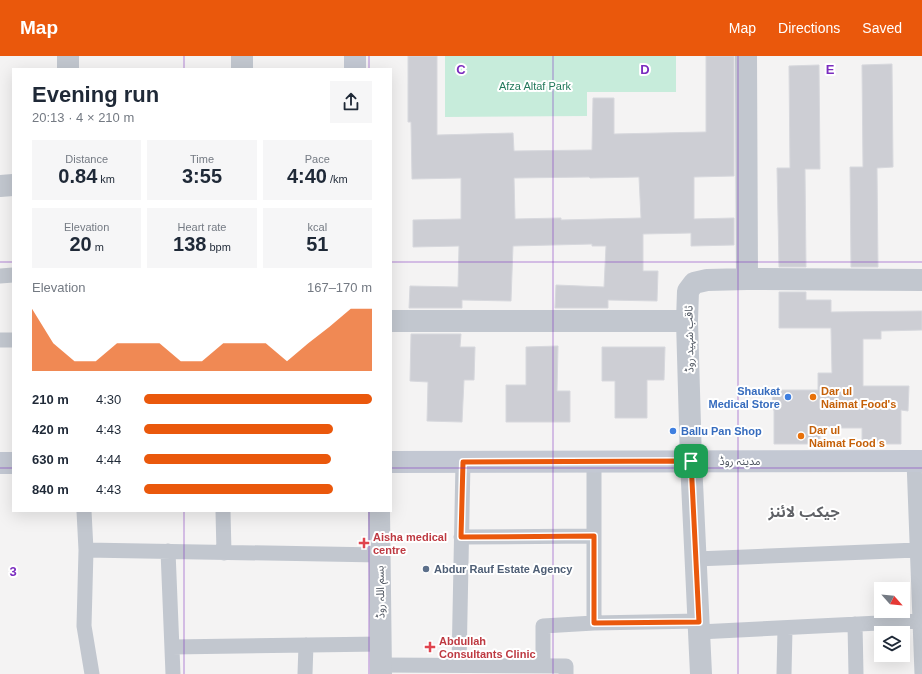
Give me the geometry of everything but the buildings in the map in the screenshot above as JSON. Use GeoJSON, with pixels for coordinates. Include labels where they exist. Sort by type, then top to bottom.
{"type":"FeatureCollection","features":[{"type":"Feature","properties":{"kind":"street"},"geometry":{"type":"LineString","coordinates":[[68,56],[68,68]]}},
{"type":"Feature","properties":{"kind":"street"},"geometry":{"type":"LineString","coordinates":[[242,56],[242,68]]}},
{"type":"Feature","properties":{"kind":"street"},"geometry":{"type":"LineString","coordinates":[[355,56],[355,68]]}},
{"type":"Feature","properties":{"kind":"street"},"geometry":{"type":"LineString","coordinates":[[746,56],[747,279]]}},
{"type":"Feature","properties":{"kind":"street"},"geometry":{"type":"LineString","coordinates":[[0,186],[12,185]]}},
{"type":"Feature","properties":{"kind":"street","name":"ثاقب شہید روڈ"},"geometry":{"type":"LineString","coordinates":[[701,674],[691,461],[688,291],[694,283],[707,280],[922,280]]}},
{"type":"Feature","properties":{"kind":"street"},"geometry":{"type":"LineString","coordinates":[[392,321],[688,321]]}},
{"type":"Feature","properties":{"kind":"street","name":"مدینہ روڈ"},"geometry":{"type":"LineString","coordinates":[[392,462],[918,461]]}},
{"type":"Feature","properties":{"kind":"street"},"geometry":{"type":"LineString","coordinates":[[0,463],[12,463]]}},
{"type":"Feature","properties":{"kind":"street","name":"بسم اللہ روڈ"},"geometry":{"type":"LineString","coordinates":[[379,512],[381,661]]}},
{"type":"Feature","properties":{"kind":"lane"},"geometry":{"type":"LineString","coordinates":[[0,276],[12,275]]}},
{"type":"Feature","properties":{"kind":"lane"},"geometry":{"type":"LineString","coordinates":[[0,340],[12,340]]}},
{"type":"Feature","properties":{"kind":"lane"},"geometry":{"type":"LineString","coordinates":[[918,461],[917,550],[922,666]]}},
{"type":"Feature","properties":{"kind":"lane"},"geometry":{"type":"LineString","coordinates":[[459,666],[463,462]]}},
{"type":"Feature","properties":{"kind":"lane"},"geometry":{"type":"LineString","coordinates":[[594,462],[594,623]]}},
{"type":"Feature","properties":{"kind":"lane"},"geometry":{"type":"LineString","coordinates":[[84,512],[86,550],[84,626],[92,674]]}},
{"type":"Feature","properties":{"kind":"lane"},"geometry":{"type":"LineString","coordinates":[[223,512],[224,552]]}},
{"type":"Feature","properties":{"kind":"lane"},"geometry":{"type":"LineString","coordinates":[[461,537],[594,536]]}},
{"type":"Feature","properties":{"kind":"lane"},"geometry":{"type":"LineString","coordinates":[[86,550],[380,555]]}},
{"type":"Feature","properties":{"kind":"lane"},"geometry":{"type":"LineString","coordinates":[[696,559],[917,550]]}},
{"type":"Feature","properties":{"kind":"lane"},"geometry":{"type":"LineString","coordinates":[[168,551],[173,674]]}},
{"type":"Feature","properties":{"kind":"lane"},"geometry":{"type":"LineString","coordinates":[[543,666],[543,626],[594,623],[784,629],[920,621]]}},
{"type":"Feature","properties":{"kind":"lane"},"geometry":{"type":"LineString","coordinates":[[855,624],[856,674]]}},
{"type":"Feature","properties":{"kind":"lane"},"geometry":{"type":"LineString","coordinates":[[784,629],[784,674]]}},
{"type":"Feature","properties":{"kind":"lane"},"geometry":{"type":"LineString","coordinates":[[172,647],[306,645],[381,661],[459,666],[566,666],[566,674]]}},
{"type":"Feature","properties":{"kind":"lane"},"geometry":{"type":"LineString","coordinates":[[305,674],[306,645]]}},
{"type":"Feature","properties":{"kind":"green space","name":"Afza Altaf Park"},"geometry":{"type":"Polygon","coordinates":[[[445,56],[676,56],[676,92],[587,92],[587,116],[445,117],[445,56]]]}},
{"type":"Feature","properties":{"kind":"place","name":"Shaukat Medical Store"},"geometry":{"type":"Point","coordinates":[788,397]}},
{"type":"Feature","properties":{"kind":"place","name":"Dar ul Naimat Food's"},"geometry":{"type":"Point","coordinates":[813,397]}},
{"type":"Feature","properties":{"kind":"place","name":"Ballu Pan Shop"},"geometry":{"type":"Point","coordinates":[673,431]}},
{"type":"Feature","properties":{"kind":"place","name":"Dar ul Naimat Food s"},"geometry":{"type":"Point","coordinates":[801,436]}},
{"type":"Feature","properties":{"kind":"place","name":"Aisha medical centre"},"geometry":{"type":"Point","coordinates":[364,543]}},
{"type":"Feature","properties":{"kind":"place","name":"Abdur Rauf Estate Agency"},"geometry":{"type":"Point","coordinates":[426,569]}},
{"type":"Feature","properties":{"kind":"place","name":"Abdullah Consultants Clinic"},"geometry":{"type":"Point","coordinates":[430,647]}},
{"type":"Feature","properties":{"kind":"district","name":"جیکب لائنز"},"geometry":{"type":"Point","coordinates":[804,512]}},
{"type":"Feature","properties":{"kind":"route"},"geometry":{"type":"LineString","coordinates":[[691,461],[699,622],[594,623],[594,536],[461,537],[463,462],[691,461]]}}]}
